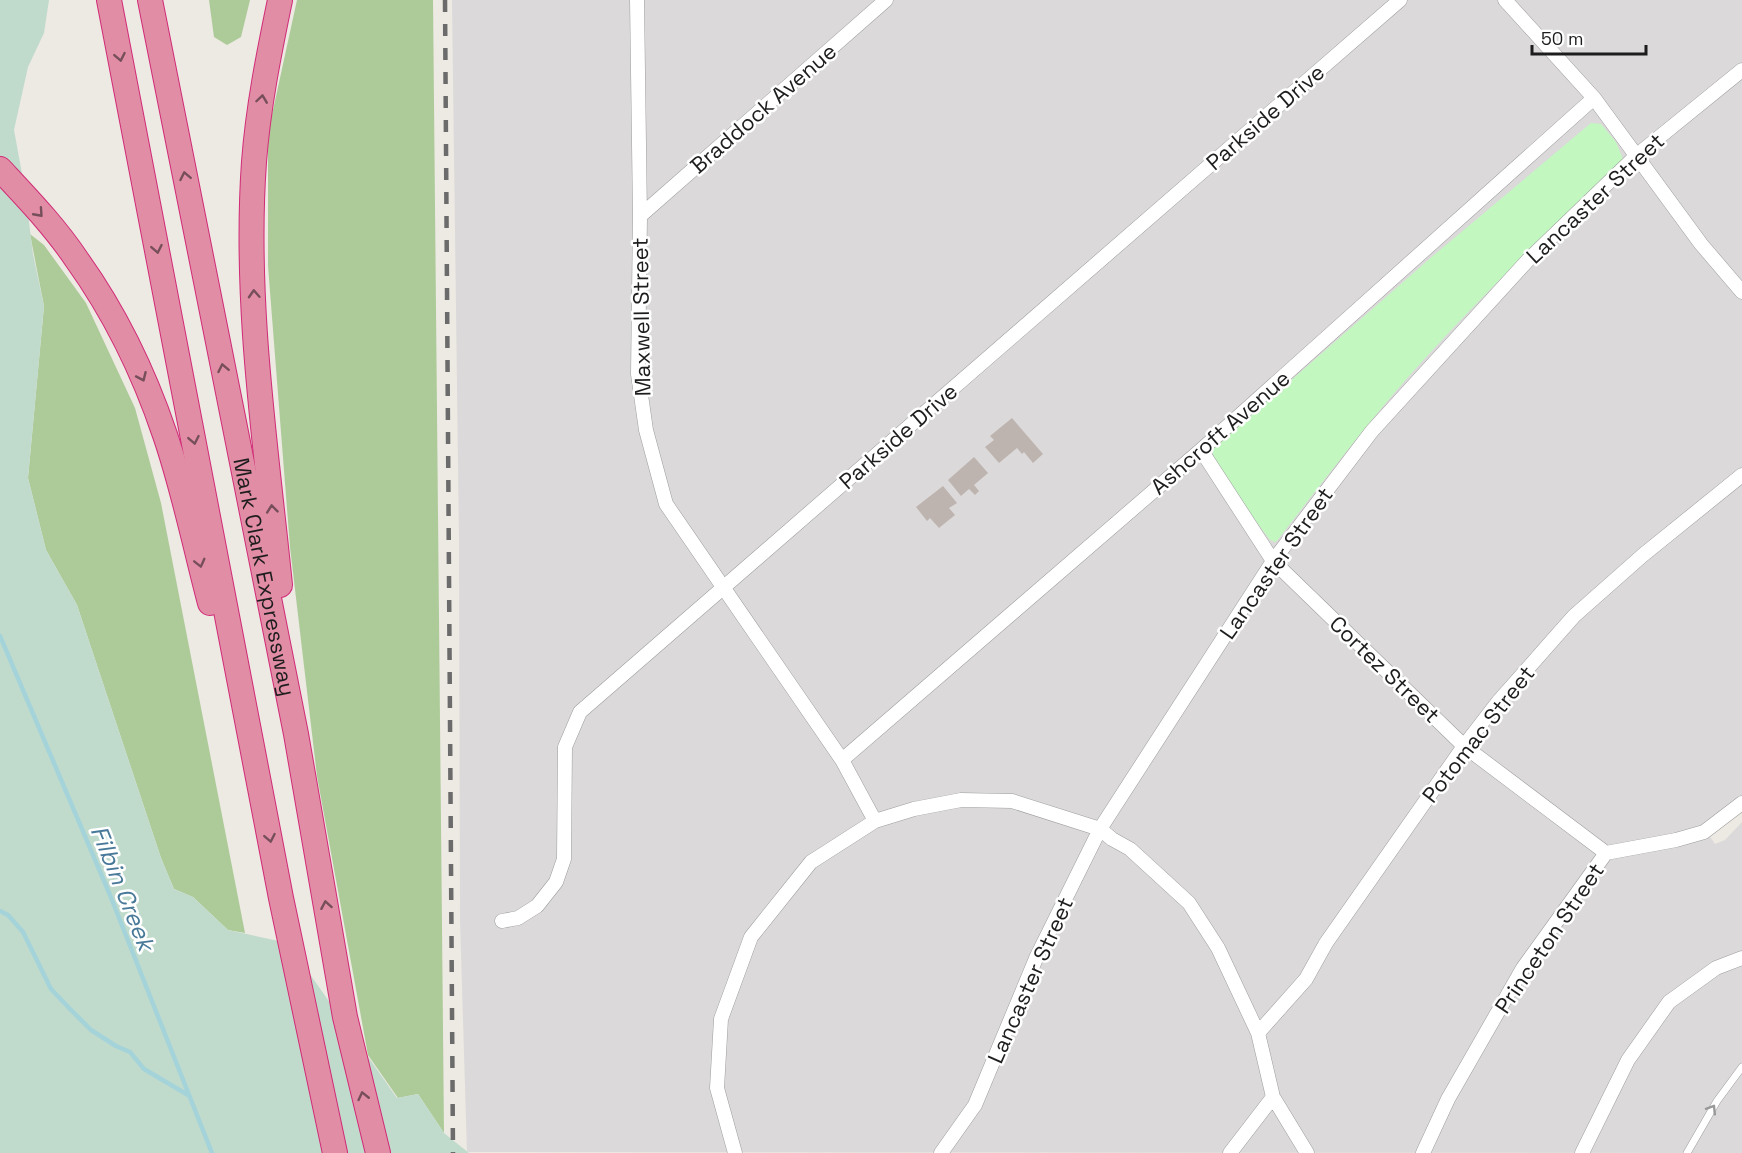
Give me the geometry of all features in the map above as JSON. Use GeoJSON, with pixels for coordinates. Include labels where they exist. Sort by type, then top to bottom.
{"type":"FeatureCollection","features":[{"type":"Feature","properties":{"kind":"highway","name":"Mark Clark Expressway"},"geometry":{"type":"LineString","coordinates":[[109,0],[262,798],[334,1153]]}},
{"type":"Feature","properties":{"kind":"highway","name":"Mark Clark Expressway"},"geometry":{"type":"LineString","coordinates":[[150,0],[296,734],[345,1017],[378,1153]]}},
{"type":"Feature","properties":{"kind":"highway"},"geometry":{"type":"LineString","coordinates":[[280,0],[266,69],[254,160],[252,243],[257,356],[296,734]]}},
{"type":"Feature","properties":{"kind":"highway"},"geometry":{"type":"LineString","coordinates":[[0,169],[77,258],[126,342],[155,406],[181,487],[262,798]]}},
{"type":"Feature","properties":{"kind":"street","name":"Maxwell Street"},"geometry":{"type":"LineString","coordinates":[[637,0],[640,216],[638,374],[646,430],[666,504],[842,760],[875,821]]}},
{"type":"Feature","properties":{"kind":"street","name":"Braddock Avenue"},"geometry":{"type":"LineString","coordinates":[[640,216],[886,0]]}},
{"type":"Feature","properties":{"kind":"street","name":"Parkside Drive"},"geometry":{"type":"LineString","coordinates":[[502,921],[518,918],[537,906],[555,882],[564,859],[565,747],[580,712],[1400,0]]}},
{"type":"Feature","properties":{"kind":"street"},"geometry":{"type":"LineString","coordinates":[[1505,0],[1594,98],[1701,244],[1742,292]]}},
{"type":"Feature","properties":{"kind":"street","name":"Lancaster Street"},"geometry":{"type":"LineString","coordinates":[[941,1153],[975,1105],[1037,956],[1100,829],[1273,561],[1380,423],[1527,260],[1636,156],[1742,70]]}},
{"type":"Feature","properties":{"kind":"street","name":"Ashcroft Avenue"},"geometry":{"type":"LineString","coordinates":[[842,760],[1201,450],[1594,98]]}},
{"type":"Feature","properties":{"kind":"street","name":"Cortez Street"},"geometry":{"type":"LineString","coordinates":[[1201,450],[1273,561],[1464,746],[1606,853]]}},
{"type":"Feature","properties":{"kind":"street","name":"Potomac Street"},"geometry":{"type":"LineString","coordinates":[[1258,1033],[1306,979],[1326,943],[1464,746],[1498,702],[1574,616],[1643,555],[1742,475]]}},
{"type":"Feature","properties":{"kind":"street"},"geometry":{"type":"LineString","coordinates":[[735,1153],[717,1088],[720,1019],[751,937],[811,862],[875,821],[914,809],[961,800],[1012,801],[1100,829],[1130,849],[1189,903],[1218,948],[1258,1033],[1274,1097],[1307,1153]]}},
{"type":"Feature","properties":{"kind":"street","name":"Princeton Street"},"geometry":{"type":"LineString","coordinates":[[1423,1153],[1448,1099],[1523,968],[1606,853],[1676,840],[1704,832],[1742,803]]}},
{"type":"Feature","properties":{"kind":"street"},"geometry":{"type":"LineString","coordinates":[[1582,1153],[1628,1060],[1669,1002],[1716,968],[1742,958]]}},
{"type":"Feature","properties":{"kind":"street"},"geometry":{"type":"LineString","coordinates":[[1230,1153],[1274,1097]]}},
{"type":"Feature","properties":{"kind":"lane"},"geometry":{"type":"LineString","coordinates":[[1687,1153],[1717,1101],[1742,1067]]}},
{"type":"Feature","properties":{"kind":"shaded area"},"geometry":{"type":"Polygon","coordinates":[[[452,0],[1742,0],[1742,803],[1706,831],[1715,844],[1725,840],[1742,822],[1742,1153],[467,1152],[460,920],[459,539],[452,0]]]}},
{"type":"Feature","properties":{"kind":"green space"},"geometry":{"type":"Polygon","coordinates":[[[0,0],[49,0],[44,33],[28,67],[14,130],[33,254],[44,306],[28,478],[46,550],[77,605],[161,858],[174,889],[193,897],[228,930],[288,943],[397,1098],[418,1094],[444,1133],[469,1153],[0,1153],[0,0]]]}},
{"type":"Feature","properties":{"kind":"green space"},"geometry":{"type":"Polygon","coordinates":[[[209,0],[250,0],[241,37],[227,45],[214,37],[209,0]]]}},
{"type":"Feature","properties":{"kind":"green space"},"geometry":{"type":"Polygon","coordinates":[[[297,0],[433,0],[444,1133],[418,1094],[398,1098],[368,1055],[317,776],[290,547],[268,266],[268,133],[297,0]]]}},
{"type":"Feature","properties":{"kind":"green space"},"geometry":{"type":"Polygon","coordinates":[[[1591,123],[1601,124],[1616,142],[1623,159],[1451,330],[1369,424],[1276,542],[1270,540],[1220,473],[1212,451],[1215,447],[1434,255],[1591,123]]]}},
{"type":"Feature","properties":{"kind":"green space"},"geometry":{"type":"Polygon","coordinates":[[[30,234],[44,245],[86,303],[135,408],[161,503],[245,933],[228,930],[193,897],[174,889],[161,858],[77,605],[46,550],[28,478],[44,306],[30,234]]]}},
{"type":"Feature","properties":{"kind":"building"},"geometry":{"type":"Polygon","coordinates":[[[1012,418],[1043,454],[1033,463],[1024,452],[1022,454],[1017,448],[999,463],[985,447],[994,440],[990,436],[1012,418]]]}},
{"type":"Feature","properties":{"kind":"building"},"geometry":{"type":"Polygon","coordinates":[[[974,457],[988,473],[974,485],[979,491],[975,495],[969,489],[961,496],[948,480],[974,457]]]}},
{"type":"Feature","properties":{"kind":"building"},"geometry":{"type":"Polygon","coordinates":[[[943,486],[957,503],[949,508],[955,515],[939,528],[930,518],[927,521],[916,507],[943,486]]]}},
{"type":"Feature","properties":{"kind":"waterway","name":"Filbin Creek"},"geometry":{"type":"LineString","coordinates":[[0,636],[110,895],[212,1153]]}},
{"type":"Feature","properties":{"kind":"waterway"},"geometry":{"type":"LineString","coordinates":[[0,911],[8,915],[23,932],[51,989],[91,1030],[130,1052],[144,1069],[188,1095]]}},
{"type":"Feature","properties":{"kind":"railway"},"geometry":{"type":"LineString","coordinates":[[445,0],[453,1153]]}}]}
